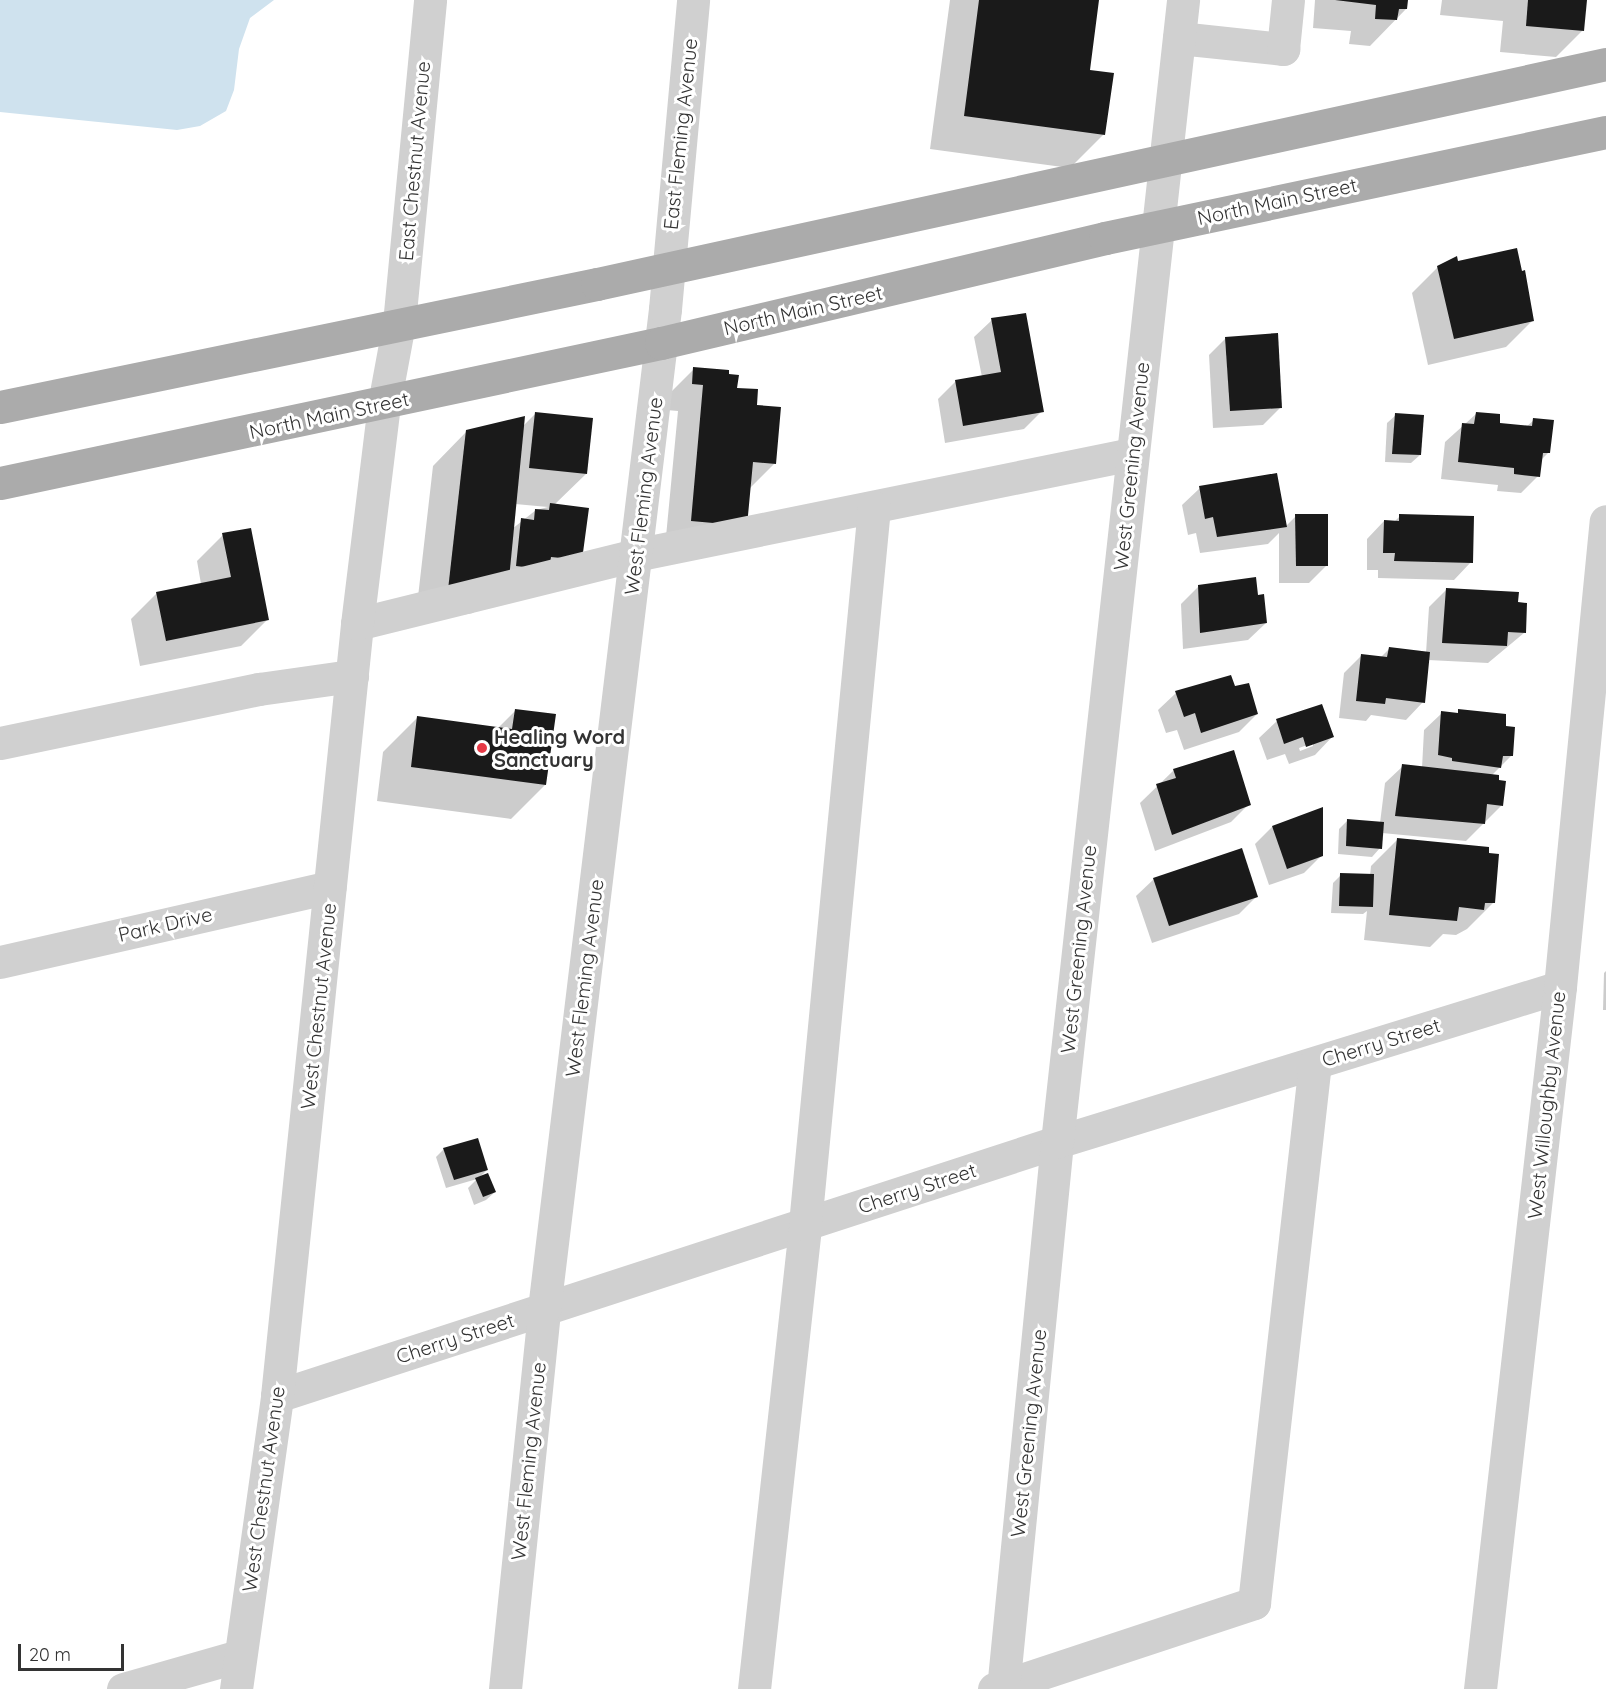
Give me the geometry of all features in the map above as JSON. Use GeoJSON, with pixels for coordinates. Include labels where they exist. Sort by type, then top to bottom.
{"type":"FeatureCollection","features":[{"type":"Feature","properties":{"kind":"main road"},"geometry":{"type":"LineString","coordinates":[[0,407],[667,268],[1165,157],[1606,64]]}},
{"type":"Feature","properties":{"kind":"main road","name":"North Main Street"},"geometry":{"type":"LineString","coordinates":[[0,483],[384,404],[661,343],[1158,218],[1606,132]]}},
{"type":"Feature","properties":{"kind":"street","name":"East Chestnut Avenue"},"geometry":{"type":"LineString","coordinates":[[399,323],[430,0]]}},
{"type":"Feature","properties":{"kind":"street","name":"East Fleming Avenue"},"geometry":{"type":"LineString","coordinates":[[667,268],[693,0]]}},
{"type":"Feature","properties":{"kind":"street","name":"West Greening Avenue"},"geometry":{"type":"LineString","coordinates":[[1000,1688],[1057,1142],[1183,0]]}},
{"type":"Feature","properties":{"kind":"street"},"geometry":{"type":"LineString","coordinates":[[1179,38],[1283,49],[1288,0]]}},
{"type":"Feature","properties":{"kind":"street","name":"West Fleming Avenue"},"geometry":{"type":"LineString","coordinates":[[505,1689],[544,1309],[661,343],[667,268]]}},
{"type":"Feature","properties":{"kind":"street","name":"West Chestnut Avenue"},"geometry":{"type":"LineString","coordinates":[[236,1689],[277,1396],[357,624],[384,404],[399,323]]}},
{"type":"Feature","properties":{"kind":"street"},"geometry":{"type":"LineString","coordinates":[[357,624],[635,555],[1132,454]]}},
{"type":"Feature","properties":{"kind":"street"},"geometry":{"type":"LineString","coordinates":[[754,1689],[805,1224],[874,507]]}},
{"type":"Feature","properties":{"kind":"street","name":"West Willoughby Avenue"},"geometry":{"type":"LineString","coordinates":[[1480,1689],[1560,987],[1606,521]]}},
{"type":"Feature","properties":{"kind":"street"},"geometry":{"type":"LineString","coordinates":[[0,743],[259,689],[352,676]]}},
{"type":"Feature","properties":{"kind":"street","name":"Park Drive"},"geometry":{"type":"LineString","coordinates":[[0,962],[330,887]]}},
{"type":"Feature","properties":{"kind":"street","name":"Cherry Street"},"geometry":{"type":"LineString","coordinates":[[277,1396],[1057,1142],[1560,987]]}},
{"type":"Feature","properties":{"kind":"street"},"geometry":{"type":"LineString","coordinates":[[1000,1688],[1254,1603],[1315,1063]]}},
{"type":"Feature","properties":{"kind":"street"},"geometry":{"type":"LineString","coordinates":[[123,1689],[239,1656]]}},
{"type":"Feature","properties":{"kind":"water"},"geometry":{"type":"Polygon","coordinates":[[[0,0],[274,0],[250,18],[239,49],[234,90],[226,111],[200,126],[177,130],[0,112],[0,0]]]}},
{"type":"Feature","properties":{"kind":"building"},"geometry":{"type":"Polygon","coordinates":[[[979,0],[1099,0],[1090,70],[1114,73],[1105,135],[964,116],[979,0]]]}},
{"type":"Feature","properties":{"kind":"building"},"geometry":{"type":"Polygon","coordinates":[[[1335,0],[1408,0],[1407,9],[1399,9],[1397,20],[1375,19],[1376,5],[1335,0]]]}},
{"type":"Feature","properties":{"kind":"building"},"geometry":{"type":"Polygon","coordinates":[[[1528,0],[1587,0],[1584,31],[1526,26],[1528,0]]]}},
{"type":"Feature","properties":{"kind":"building"},"geometry":{"type":"Polygon","coordinates":[[[1517,248],[1522,271],[1525,270],[1534,321],[1454,339],[1437,266],[1457,256],[1458,261],[1517,248]]]}},
{"type":"Feature","properties":{"kind":"building"},"geometry":{"type":"Polygon","coordinates":[[[1026,313],[1044,412],[963,426],[955,380],[1001,372],[991,318],[1026,313]]]}},
{"type":"Feature","properties":{"kind":"building"},"geometry":{"type":"Polygon","coordinates":[[[1278,333],[1282,408],[1230,411],[1225,337],[1278,333]]]}},
{"type":"Feature","properties":{"kind":"building"},"geometry":{"type":"Polygon","coordinates":[[[693,367],[729,370],[729,374],[739,375],[737,388],[758,389],[757,405],[781,407],[776,464],[753,462],[747,526],[691,521],[703,385],[692,384],[693,367]]]}},
{"type":"Feature","properties":{"kind":"building"},"geometry":{"type":"Polygon","coordinates":[[[535,412],[593,418],[587,474],[529,468],[535,412]]]}},
{"type":"Feature","properties":{"kind":"building"},"geometry":{"type":"Polygon","coordinates":[[[1476,412],[1500,414],[1500,423],[1532,426],[1533,418],[1554,420],[1550,453],[1543,453],[1540,477],[1514,474],[1514,468],[1458,462],[1462,423],[1474,424],[1476,412]]]}},
{"type":"Feature","properties":{"kind":"building"},"geometry":{"type":"Polygon","coordinates":[[[1395,413],[1424,415],[1421,455],[1392,454],[1395,413]]]}},
{"type":"Feature","properties":{"kind":"building"},"geometry":{"type":"Polygon","coordinates":[[[525,416],[509,579],[448,590],[466,430],[525,416]]]}},
{"type":"Feature","properties":{"kind":"building"},"geometry":{"type":"Polygon","coordinates":[[[1277,473],[1287,527],[1217,537],[1213,517],[1205,519],[1199,486],[1277,473]]]}},
{"type":"Feature","properties":{"kind":"building"},"geometry":{"type":"Polygon","coordinates":[[[550,503],[589,508],[582,560],[551,557],[549,570],[516,566],[521,518],[534,520],[535,509],[549,510],[550,503]]]}},
{"type":"Feature","properties":{"kind":"building"},"geometry":{"type":"Polygon","coordinates":[[[1295,514],[1328,514],[1328,566],[1296,566],[1295,514]]]}},
{"type":"Feature","properties":{"kind":"building"},"geometry":{"type":"Polygon","coordinates":[[[1399,514],[1474,516],[1473,563],[1394,561],[1395,553],[1383,553],[1384,520],[1399,521],[1399,514]]]}},
{"type":"Feature","properties":{"kind":"building"},"geometry":{"type":"Polygon","coordinates":[[[251,528],[269,620],[166,641],[156,592],[231,577],[222,533],[251,528]]]}},
{"type":"Feature","properties":{"kind":"building"},"geometry":{"type":"Polygon","coordinates":[[[1256,577],[1258,595],[1264,594],[1267,623],[1200,633],[1198,585],[1256,577]]]}},
{"type":"Feature","properties":{"kind":"building"},"geometry":{"type":"Polygon","coordinates":[[[1446,588],[1519,592],[1518,602],[1527,603],[1526,633],[1508,632],[1507,646],[1442,643],[1446,588]]]}},
{"type":"Feature","properties":{"kind":"building"},"geometry":{"type":"Polygon","coordinates":[[[1389,647],[1430,652],[1425,703],[1386,698],[1385,704],[1356,701],[1361,654],[1387,657],[1389,647]]]}},
{"type":"Feature","properties":{"kind":"building"},"geometry":{"type":"Polygon","coordinates":[[[1231,675],[1235,686],[1249,683],[1258,714],[1201,733],[1195,713],[1184,717],[1175,691],[1231,675]]]}},
{"type":"Feature","properties":{"kind":"building"},"geometry":{"type":"Polygon","coordinates":[[[1322,704],[1334,737],[1306,747],[1303,737],[1284,744],[1276,719],[1322,704]]]}},
{"type":"Feature","properties":{"kind":"building","name":"Healing Word Sanctuary"},"geometry":{"type":"Polygon","coordinates":[[[515,709],[556,714],[546,785],[411,767],[417,716],[512,729],[515,709]]]}},
{"type":"Feature","properties":{"kind":"building"},"geometry":{"type":"Polygon","coordinates":[[[1458,709],[1506,714],[1506,726],[1515,727],[1513,756],[1503,756],[1501,768],[1452,761],[1452,758],[1438,755],[1441,711],[1458,713],[1458,709]]]}},
{"type":"Feature","properties":{"kind":"building"},"geometry":{"type":"Polygon","coordinates":[[[1234,750],[1251,805],[1172,835],[1156,784],[1176,778],[1173,769],[1234,750]]]}},
{"type":"Feature","properties":{"kind":"building"},"geometry":{"type":"Polygon","coordinates":[[[1402,764],[1499,775],[1499,780],[1506,781],[1503,806],[1487,804],[1485,824],[1395,816],[1402,764]]]}},
{"type":"Feature","properties":{"kind":"building"},"geometry":{"type":"Polygon","coordinates":[[[1323,807],[1323,856],[1287,869],[1272,826],[1323,807]]]}},
{"type":"Feature","properties":{"kind":"building"},"geometry":{"type":"Polygon","coordinates":[[[1347,819],[1384,822],[1382,849],[1346,846],[1347,819]]]}},
{"type":"Feature","properties":{"kind":"building"},"geometry":{"type":"Polygon","coordinates":[[[1397,838],[1489,847],[1489,853],[1499,854],[1495,903],[1485,903],[1484,910],[1459,907],[1457,921],[1389,915],[1397,838]]]}},
{"type":"Feature","properties":{"kind":"building"},"geometry":{"type":"Polygon","coordinates":[[[1242,848],[1258,897],[1169,926],[1153,878],[1242,848]]]}},
{"type":"Feature","properties":{"kind":"building"},"geometry":{"type":"Polygon","coordinates":[[[1340,873],[1374,874],[1373,907],[1339,906],[1340,873]]]}},
{"type":"Feature","properties":{"kind":"building"},"geometry":{"type":"Polygon","coordinates":[[[478,1138],[488,1170],[454,1180],[443,1148],[478,1138]]]}},
{"type":"Feature","properties":{"kind":"building"},"geometry":{"type":"Polygon","coordinates":[[[488,1173],[496,1192],[483,1197],[475,1178],[488,1173]]]}},
{"type":"Feature","properties":{"kind":"place","name":"Healing Word Sanctuary"},"geometry":{"type":"Point","coordinates":[482,748]}}]}
